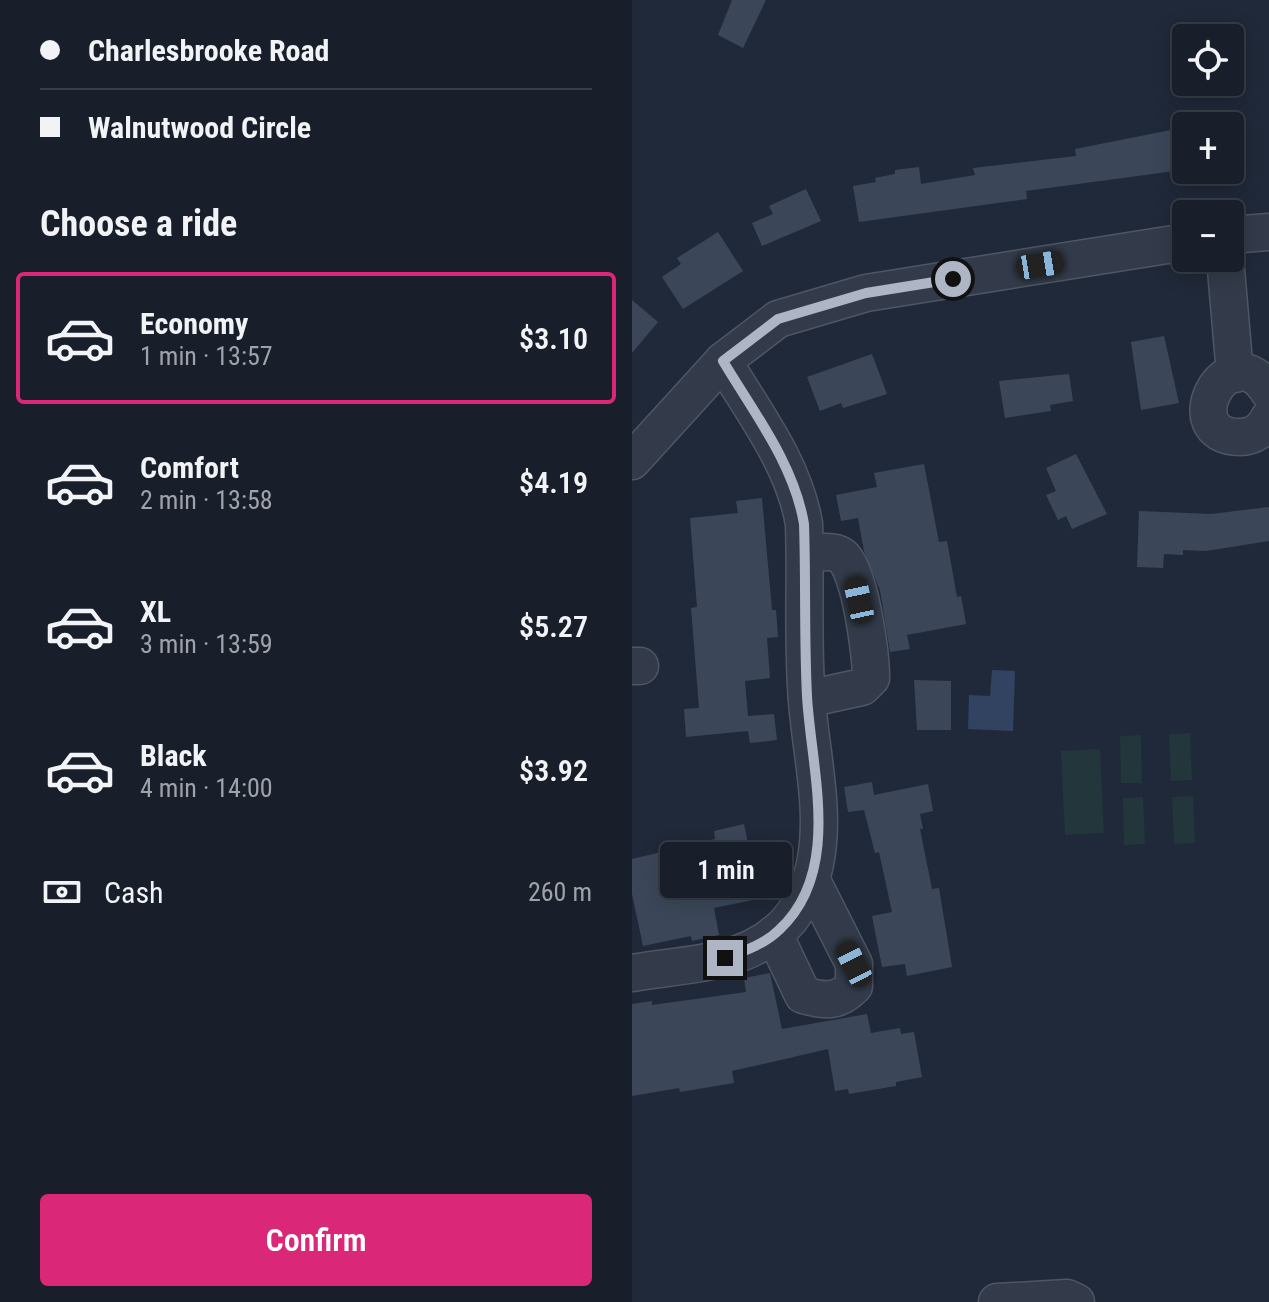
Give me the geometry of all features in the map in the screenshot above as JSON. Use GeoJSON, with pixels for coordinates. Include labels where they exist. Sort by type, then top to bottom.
{"type":"FeatureCollection","features":[{"type":"Feature","properties":{"kind":"street"},"geometry":{"type":"LineString","coordinates":[[1244,234],[1269,232]]}},
{"type":"Feature","properties":{"kind":"street"},"geometry":{"type":"LineString","coordinates":[[632,461],[723,361],[778,319],[866,293],[1172,244]]}},
{"type":"Feature","properties":{"kind":"street"},"geometry":{"type":"LineString","coordinates":[[1226,272],[1235,374]]}},
{"type":"Feature","properties":{"kind":"street"},"geometry":{"type":"LineString","coordinates":[[632,973],[725,958],[774,934],[803,899],[811,879],[818,825],[807,699],[803,596],[805,555],[800,503],[790,475],[723,361]]}},
{"type":"Feature","properties":{"kind":"street"},"geometry":{"type":"LineString","coordinates":[[1269,392],[1255,377],[1235,374],[1226,377],[1211,390],[1208,411],[1211,421],[1228,435],[1239,437],[1259,431],[1269,418]]}},
{"type":"Feature","properties":{"kind":"street"},"geometry":{"type":"LineString","coordinates":[[805,555],[830,552],[842,556],[853,570],[871,661],[871,678],[862,687],[807,699]]}},
{"type":"Feature","properties":{"kind":"street"},"geometry":{"type":"LineString","coordinates":[[774,934],[803,995],[822,1001],[834,1000],[845,996],[854,986],[854,964],[811,879]]}},
{"type":"Feature","properties":{"kind":"street"},"geometry":{"type":"LineString","coordinates":[[997,1302],[1067,1298],[1076,1302]]}},
{"type":"Feature","properties":{"kind":"green space"},"geometry":{"type":"Polygon","coordinates":[[[1190,733],[1192,780],[1171,781],[1169,734],[1190,733]]]}},
{"type":"Feature","properties":{"kind":"green space"},"geometry":{"type":"Polygon","coordinates":[[[1141,735],[1142,783],[1121,783],[1120,736],[1141,735]]]}},
{"type":"Feature","properties":{"kind":"green space"},"geometry":{"type":"Polygon","coordinates":[[[1100,749],[1104,833],[1065,835],[1061,751],[1100,749]]]}},
{"type":"Feature","properties":{"kind":"green space"},"geometry":{"type":"Polygon","coordinates":[[[1193,796],[1195,843],[1174,844],[1172,797],[1193,796]]]}},
{"type":"Feature","properties":{"kind":"green space"},"geometry":{"type":"Polygon","coordinates":[[[1143,797],[1145,844],[1124,845],[1123,798],[1143,797]]]}},
{"type":"Feature","properties":{"kind":"water"},"geometry":{"type":"Polygon","coordinates":[[[992,670],[1015,671],[1013,731],[968,729],[969,695],[990,696],[992,670]]]}},
{"type":"Feature","properties":{"kind":"building"},"geometry":{"type":"Polygon","coordinates":[[[732,0],[766,0],[743,48],[718,35],[732,0]]]}},
{"type":"Feature","properties":{"kind":"building"},"geometry":{"type":"Polygon","coordinates":[[[1172,130],[1172,171],[1026,191],[1027,199],[859,222],[853,186],[876,182],[875,178],[895,174],[895,170],[919,167],[921,184],[975,175],[973,168],[1076,156],[1075,149],[1172,130]]]}},
{"type":"Feature","properties":{"kind":"building"},"geometry":{"type":"Polygon","coordinates":[[[806,189],[821,221],[762,246],[752,223],[773,214],[769,206],[806,189]]]}},
{"type":"Feature","properties":{"kind":"building"},"geometry":{"type":"Polygon","coordinates":[[[718,232],[743,271],[683,309],[662,277],[681,264],[677,258],[718,232]]]}},
{"type":"Feature","properties":{"kind":"building"},"geometry":{"type":"Polygon","coordinates":[[[632,300],[658,322],[632,353],[632,300]]]}},
{"type":"Feature","properties":{"kind":"building"},"geometry":{"type":"Polygon","coordinates":[[[1164,336],[1179,403],[1141,410],[1131,342],[1164,336]]]}},
{"type":"Feature","properties":{"kind":"building"},"geometry":{"type":"Polygon","coordinates":[[[872,354],[887,394],[843,408],[841,403],[820,411],[807,377],[872,354]]]}},
{"type":"Feature","properties":{"kind":"building"},"geometry":{"type":"Polygon","coordinates":[[[1069,374],[1073,401],[1050,405],[1051,411],[1005,418],[999,381],[1069,374]]]}},
{"type":"Feature","properties":{"kind":"building"},"geometry":{"type":"Polygon","coordinates":[[[1076,454],[1107,514],[1072,529],[1066,516],[1058,520],[1046,495],[1056,491],[1046,468],[1076,454]]]}},
{"type":"Feature","properties":{"kind":"building"},"geometry":{"type":"Polygon","coordinates":[[[924,464],[939,542],[947,541],[957,597],[961,596],[966,624],[907,635],[910,649],[890,652],[880,590],[864,551],[858,518],[841,521],[836,495],[877,487],[874,473],[924,464]]]}},
{"type":"Feature","properties":{"kind":"building"},"geometry":{"type":"Polygon","coordinates":[[[762,498],[772,610],[776,610],[778,637],[767,638],[770,678],[745,681],[748,716],[774,714],[777,740],[750,743],[748,731],[686,737],[684,709],[699,708],[691,608],[697,607],[690,518],[738,513],[736,501],[762,498]]]}},
{"type":"Feature","properties":{"kind":"building"},"geometry":{"type":"Polygon","coordinates":[[[1269,507],[1269,541],[1206,551],[1183,550],[1183,555],[1164,554],[1163,568],[1137,567],[1139,511],[1211,514],[1269,507]]]}},
{"type":"Feature","properties":{"kind":"building"},"geometry":{"type":"Polygon","coordinates":[[[914,680],[951,681],[951,730],[917,730],[914,680]]]}},
{"type":"Feature","properties":{"kind":"building"},"geometry":{"type":"Polygon","coordinates":[[[872,782],[874,795],[928,784],[933,811],[920,814],[923,829],[920,829],[932,889],[939,888],[952,967],[907,976],[905,964],[882,967],[872,916],[892,912],[879,852],[875,853],[864,810],[848,812],[844,787],[872,782]]]}},
{"type":"Feature","properties":{"kind":"building"},"geometry":{"type":"Polygon","coordinates":[[[744,824],[754,872],[767,870],[772,896],[714,908],[719,935],[692,941],[691,936],[643,946],[632,894],[632,859],[715,839],[714,831],[744,824]]]}},
{"type":"Feature","properties":{"kind":"building"},"geometry":{"type":"Polygon","coordinates":[[[770,973],[782,1029],[867,1014],[871,1033],[900,1028],[901,1034],[914,1032],[922,1077],[896,1082],[896,1086],[849,1094],[848,1089],[835,1091],[828,1049],[732,1071],[734,1083],[632,1096],[632,1004],[652,1001],[652,1005],[746,992],[744,978],[770,973]]]}},
{"type":"Feature","properties":{"kind":"route"},"geometry":{"type":"LineString","coordinates":[[725,958],[765,941],[779,931],[803,899],[815,862],[818,825],[807,699],[804,524],[800,503],[784,463],[723,361],[778,319],[866,293],[953,279]]}}]}
